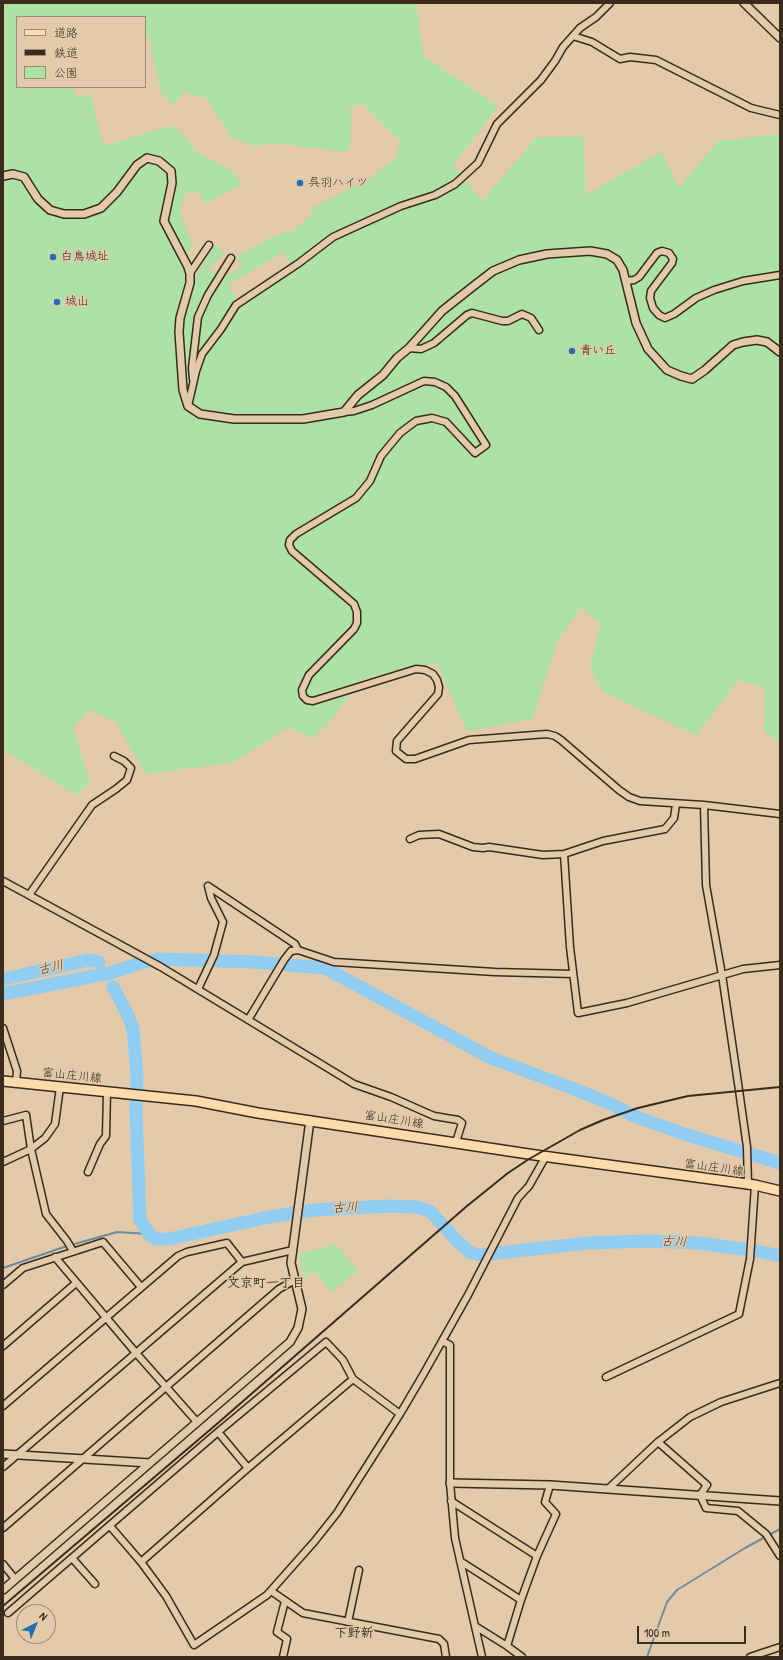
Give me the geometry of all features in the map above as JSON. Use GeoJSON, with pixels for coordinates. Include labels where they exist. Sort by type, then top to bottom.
{"type":"FeatureCollection","features":[{"type":"Feature","properties":{"kind":"main road","name":"富山庄川線"},"geometry":{"type":"LineString","coordinates":[[3,1081],[196,1101],[546,1156],[752,1185],[780,1191]]}},
{"type":"Feature","properties":{"kind":"street"},"geometry":{"type":"LineString","coordinates":[[188,406],[202,354],[221,329],[236,305],[299,263],[333,237],[401,206],[435,195],[455,184],[478,163],[497,124],[541,80],[555,62],[563,47],[580,28],[596,17],[610,3]]}},
{"type":"Feature","properties":{"kind":"street"},"geometry":{"type":"LineString","coordinates":[[744,3],[780,38]]}},
{"type":"Feature","properties":{"kind":"street"},"geometry":{"type":"LineString","coordinates":[[573,36],[592,42],[620,59],[630,57],[656,60],[750,108],[780,115]]}},
{"type":"Feature","properties":{"kind":"street"},"geometry":{"type":"LineString","coordinates":[[3,176],[13,174],[24,177],[38,199],[50,210],[64,214],[84,214],[101,208],[117,192],[137,165],[147,158],[159,161],[171,171],[172,183],[164,221],[190,273],[190,283],[180,318],[179,332],[183,390],[188,406],[200,414],[234,419],[303,419],[354,411],[372,405],[424,380],[435,382],[446,387],[455,396],[486,445],[475,453],[446,422],[432,418],[416,421],[400,434],[381,456],[370,481],[356,498],[296,534],[290,540],[292,551],[354,604],[357,612],[357,623],[354,629],[309,675],[302,690],[303,696],[307,700],[313,701],[416,669],[425,670],[433,674],[437,680],[439,687],[438,694],[397,741],[396,751],[406,759],[415,759],[469,740],[547,734],[555,736],[561,740],[618,790],[629,797],[640,801],[704,805],[780,814]]}},
{"type":"Feature","properties":{"kind":"street"},"geometry":{"type":"LineString","coordinates":[[190,273],[209,245]]}},
{"type":"Feature","properties":{"kind":"street"},"geometry":{"type":"LineString","coordinates":[[626,281],[634,280],[639,277],[657,253],[662,251],[669,252],[673,259],[672,263],[651,291],[650,298],[653,308],[659,316],[665,318],[674,314],[696,298],[714,290],[743,281],[780,275]]}},
{"type":"Feature","properties":{"kind":"street"},"geometry":{"type":"LineString","coordinates":[[344,412],[358,395],[382,375],[397,358],[409,348],[442,311],[459,297],[493,271],[519,260],[547,254],[584,252],[607,254],[617,260],[623,270],[636,323],[648,349],[667,370],[681,376],[692,379],[705,370],[733,345],[743,342],[757,340],[767,342],[780,352]]}},
{"type":"Feature","properties":{"kind":"street"},"geometry":{"type":"LineString","coordinates":[[193,385],[192,368],[198,317],[208,295],[231,258]]}},
{"type":"Feature","properties":{"kind":"street"},"geometry":{"type":"LineString","coordinates":[[409,348],[420,350],[434,343],[467,315],[472,313],[502,321],[508,321],[522,314],[531,318],[539,330]]}},
{"type":"Feature","properties":{"kind":"street"},"geometry":{"type":"LineString","coordinates":[[29,895],[92,805],[116,790],[127,780],[131,768],[124,761],[114,756]]}},
{"type":"Feature","properties":{"kind":"street"},"geometry":{"type":"LineString","coordinates":[[410,839],[419,835],[439,834],[473,847],[489,847],[543,855],[564,854],[603,841],[665,829],[674,818],[676,804]]}},
{"type":"Feature","properties":{"kind":"street"},"geometry":{"type":"LineString","coordinates":[[606,1377],[740,1314],[750,1259],[752,1185],[747,1164],[746,1147],[722,975],[706,885],[704,805]]}},
{"type":"Feature","properties":{"kind":"street"},"geometry":{"type":"LineString","coordinates":[[564,854],[570,947],[578,1014],[627,1003],[743,969],[780,965]]}},
{"type":"Feature","properties":{"kind":"street"},"geometry":{"type":"LineString","coordinates":[[3,881],[161,967],[354,1084],[391,1097],[434,1116],[458,1120],[462,1123],[456,1142]]}},
{"type":"Feature","properties":{"kind":"street"},"geometry":{"type":"LineString","coordinates":[[198,989],[214,956],[223,922],[211,898],[208,886],[295,944],[298,950]]}},
{"type":"Feature","properties":{"kind":"street"},"geometry":{"type":"LineString","coordinates":[[248,1020],[284,960],[291,951],[298,950],[334,962],[495,972],[573,974]]}},
{"type":"Feature","properties":{"kind":"street"},"geometry":{"type":"LineString","coordinates":[[3,1028],[17,1071],[16,1082]]}},
{"type":"Feature","properties":{"kind":"street"},"geometry":{"type":"LineString","coordinates":[[3,1162],[31,1149],[45,1138],[55,1124],[60,1087]]}},
{"type":"Feature","properties":{"kind":"street"},"geometry":{"type":"LineString","coordinates":[[88,1172],[100,1144],[106,1136],[107,1091]]}},
{"type":"Feature","properties":{"kind":"street"},"geometry":{"type":"LineString","coordinates":[[3,1121],[26,1115],[31,1149],[46,1214],[73,1251]]}},
{"type":"Feature","properties":{"kind":"street"},"geometry":{"type":"LineString","coordinates":[[3,1590],[290,1342],[298,1328],[302,1309],[291,1263],[310,1120]]}},
{"type":"Feature","properties":{"kind":"street"},"geometry":{"type":"LineString","coordinates":[[110,1526],[141,1562],[166,1596],[194,1644],[230,1621],[271,1591],[314,1542],[337,1512],[400,1414],[442,1341],[518,1198],[529,1186],[546,1156]]}},
{"type":"Feature","properties":{"kind":"street"},"geometry":{"type":"LineString","coordinates":[[3,1285],[23,1268],[103,1242],[141,1288]]}},
{"type":"Feature","properties":{"kind":"street"},"geometry":{"type":"LineString","coordinates":[[3,1406],[178,1256],[187,1252],[227,1243],[242,1262]]}},
{"type":"Feature","properties":{"kind":"street"},"geometry":{"type":"LineString","coordinates":[[3,1467],[242,1262],[293,1250]]}},
{"type":"Feature","properties":{"kind":"street"},"geometry":{"type":"LineString","coordinates":[[55,1258],[197,1422]]}},
{"type":"Feature","properties":{"kind":"street"},"geometry":{"type":"LineString","coordinates":[[3,1528],[279,1289],[295,1280]]}},
{"type":"Feature","properties":{"kind":"street"},"geometry":{"type":"LineString","coordinates":[[3,1346],[76,1283]]}},
{"type":"Feature","properties":{"kind":"street"},"geometry":{"type":"LineString","coordinates":[[442,1341],[450,1346],[450,1483],[455,1538],[482,1657]]}},
{"type":"Feature","properties":{"kind":"street"},"geometry":{"type":"LineString","coordinates":[[8,1613],[218,1432],[326,1342],[343,1360],[353,1379],[400,1414]]}},
{"type":"Feature","properties":{"kind":"street"},"geometry":{"type":"LineString","coordinates":[[141,1562],[248,1468],[353,1379]]}},
{"type":"Feature","properties":{"kind":"street"},"geometry":{"type":"LineString","coordinates":[[608,1489],[658,1442],[690,1417],[721,1402],[780,1383]]}},
{"type":"Feature","properties":{"kind":"street"},"geometry":{"type":"LineString","coordinates":[[218,1432],[248,1468]]}},
{"type":"Feature","properties":{"kind":"street"},"geometry":{"type":"LineString","coordinates":[[658,1442],[707,1485],[700,1495]]}},
{"type":"Feature","properties":{"kind":"street"},"geometry":{"type":"LineString","coordinates":[[3,1454],[150,1463]]}},
{"type":"Feature","properties":{"kind":"street"},"geometry":{"type":"LineString","coordinates":[[450,1483],[550,1485],[780,1501]]}},
{"type":"Feature","properties":{"kind":"street"},"geometry":{"type":"LineString","coordinates":[[507,1646],[521,1600],[537,1556],[556,1514],[545,1502],[550,1485]]}},
{"type":"Feature","properties":{"kind":"street"},"geometry":{"type":"LineString","coordinates":[[700,1495],[706,1508],[738,1511],[766,1534],[780,1556]]}},
{"type":"Feature","properties":{"kind":"street"},"geometry":{"type":"LineString","coordinates":[[452,1502],[537,1556]]}},
{"type":"Feature","properties":{"kind":"street"},"geometry":{"type":"LineString","coordinates":[[72,1558],[95,1584]]}},
{"type":"Feature","properties":{"kind":"street"},"geometry":{"type":"LineString","coordinates":[[460,1561],[521,1600]]}},
{"type":"Feature","properties":{"kind":"street"},"geometry":{"type":"LineString","coordinates":[[3,1564],[15,1579]]}},
{"type":"Feature","properties":{"kind":"street"},"geometry":{"type":"LineString","coordinates":[[348,1622],[359,1570]]}},
{"type":"Feature","properties":{"kind":"street"},"geometry":{"type":"LineString","coordinates":[[271,1591],[304,1613],[439,1639],[444,1644],[446,1657]]}},
{"type":"Feature","properties":{"kind":"street"},"geometry":{"type":"LineString","coordinates":[[283,1657],[287,1639],[277,1632],[285,1601]]}},
{"type":"Feature","properties":{"kind":"street"},"geometry":{"type":"LineString","coordinates":[[475,1626],[522,1657]]}},
{"type":"Feature","properties":{"kind":"street"},"geometry":{"type":"LineString","coordinates":[[750,1657],[780,1647]]}},
{"type":"Feature","properties":{"kind":"green space"},"geometry":{"type":"Polygon","coordinates":[[[3,3],[416,3],[423,56],[498,106],[453,165],[482,201],[536,138],[583,136],[586,195],[661,152],[679,188],[718,141],[780,134],[780,744],[764,731],[765,687],[739,680],[696,735],[603,692],[590,668],[601,624],[582,608],[558,639],[532,719],[467,731],[437,663],[362,679],[326,726],[311,738],[289,727],[232,763],[145,774],[116,722],[89,710],[73,728],[90,783],[77,795],[3,750],[3,3]],[[16,16],[16,88],[74,88],[75,96],[92,95],[93,107],[104,146],[166,127],[174,126],[184,135],[197,152],[234,172],[241,185],[205,204],[198,191],[184,194],[180,214],[193,245],[188,251],[196,276],[216,243],[224,254],[208,270],[226,276],[242,267],[237,259],[240,255],[266,240],[286,232],[292,232],[312,215],[312,208],[370,178],[396,158],[400,141],[361,103],[350,109],[352,126],[349,150],[342,152],[276,143],[254,146],[231,137],[206,98],[184,92],[174,105],[161,94],[149,36],[146,36],[146,16],[16,16]],[[283,252],[228,285],[238,300],[292,266],[283,252]]]}},
{"type":"Feature","properties":{"kind":"green space"},"geometry":{"type":"Polygon","coordinates":[[[335,1244],[358,1270],[332,1292],[314,1270],[304,1279],[299,1254],[335,1244]]]}},
{"type":"Feature","properties":{"kind":"waterway"},"geometry":{"type":"LineString","coordinates":[[3,994],[110,973],[157,959],[254,962],[325,968],[491,1058],[611,1104],[634,1116],[687,1135],[780,1163]]}},
{"type":"Feature","properties":{"kind":"waterway","name":"古川"},"geometry":{"type":"LineString","coordinates":[[3,979],[89,960],[99,962]]}},
{"type":"Feature","properties":{"kind":"waterway","name":"古川"},"geometry":{"type":"LineString","coordinates":[[113,987],[128,1015],[133,1029],[137,1075],[136,1109],[140,1220],[149,1234],[156,1239],[169,1239],[269,1217],[314,1210],[389,1206],[417,1207],[430,1211],[459,1243],[471,1253],[480,1255],[588,1243],[648,1241],[698,1243],[757,1251],[780,1256]]}},
{"type":"Feature","properties":{"kind":"waterway"},"geometry":{"type":"LineString","coordinates":[[3,1268],[64,1247],[117,1232],[149,1234]]}},
{"type":"Feature","properties":{"kind":"waterway"},"geometry":{"type":"LineString","coordinates":[[647,1657],[667,1602],[677,1590],[745,1548],[780,1529]]}},
{"type":"Feature","properties":{"kind":"railway"},"geometry":{"type":"LineString","coordinates":[[3,1606],[218,1423],[467,1206],[508,1173],[529,1159],[580,1130],[638,1108],[688,1096],[780,1087]]}},
{"type":"Feature","properties":{"kind":"place","name":"呉羽ハイツ"},"geometry":{"type":"Point","coordinates":[300,183]}},
{"type":"Feature","properties":{"kind":"place","name":"白鳥城址"},"geometry":{"type":"Point","coordinates":[53,257]}},
{"type":"Feature","properties":{"kind":"place","name":"城山"},"geometry":{"type":"Point","coordinates":[57,302]}},
{"type":"Feature","properties":{"kind":"place","name":"青い丘"},"geometry":{"type":"Point","coordinates":[572,351]}},
{"type":"Feature","properties":{"kind":"district","name":"文京町一丁目"},"geometry":{"type":"Point","coordinates":[266,1284]}},
{"type":"Feature","properties":{"kind":"district","name":"下野新"},"geometry":{"type":"Point","coordinates":[354,1634]}}]}
